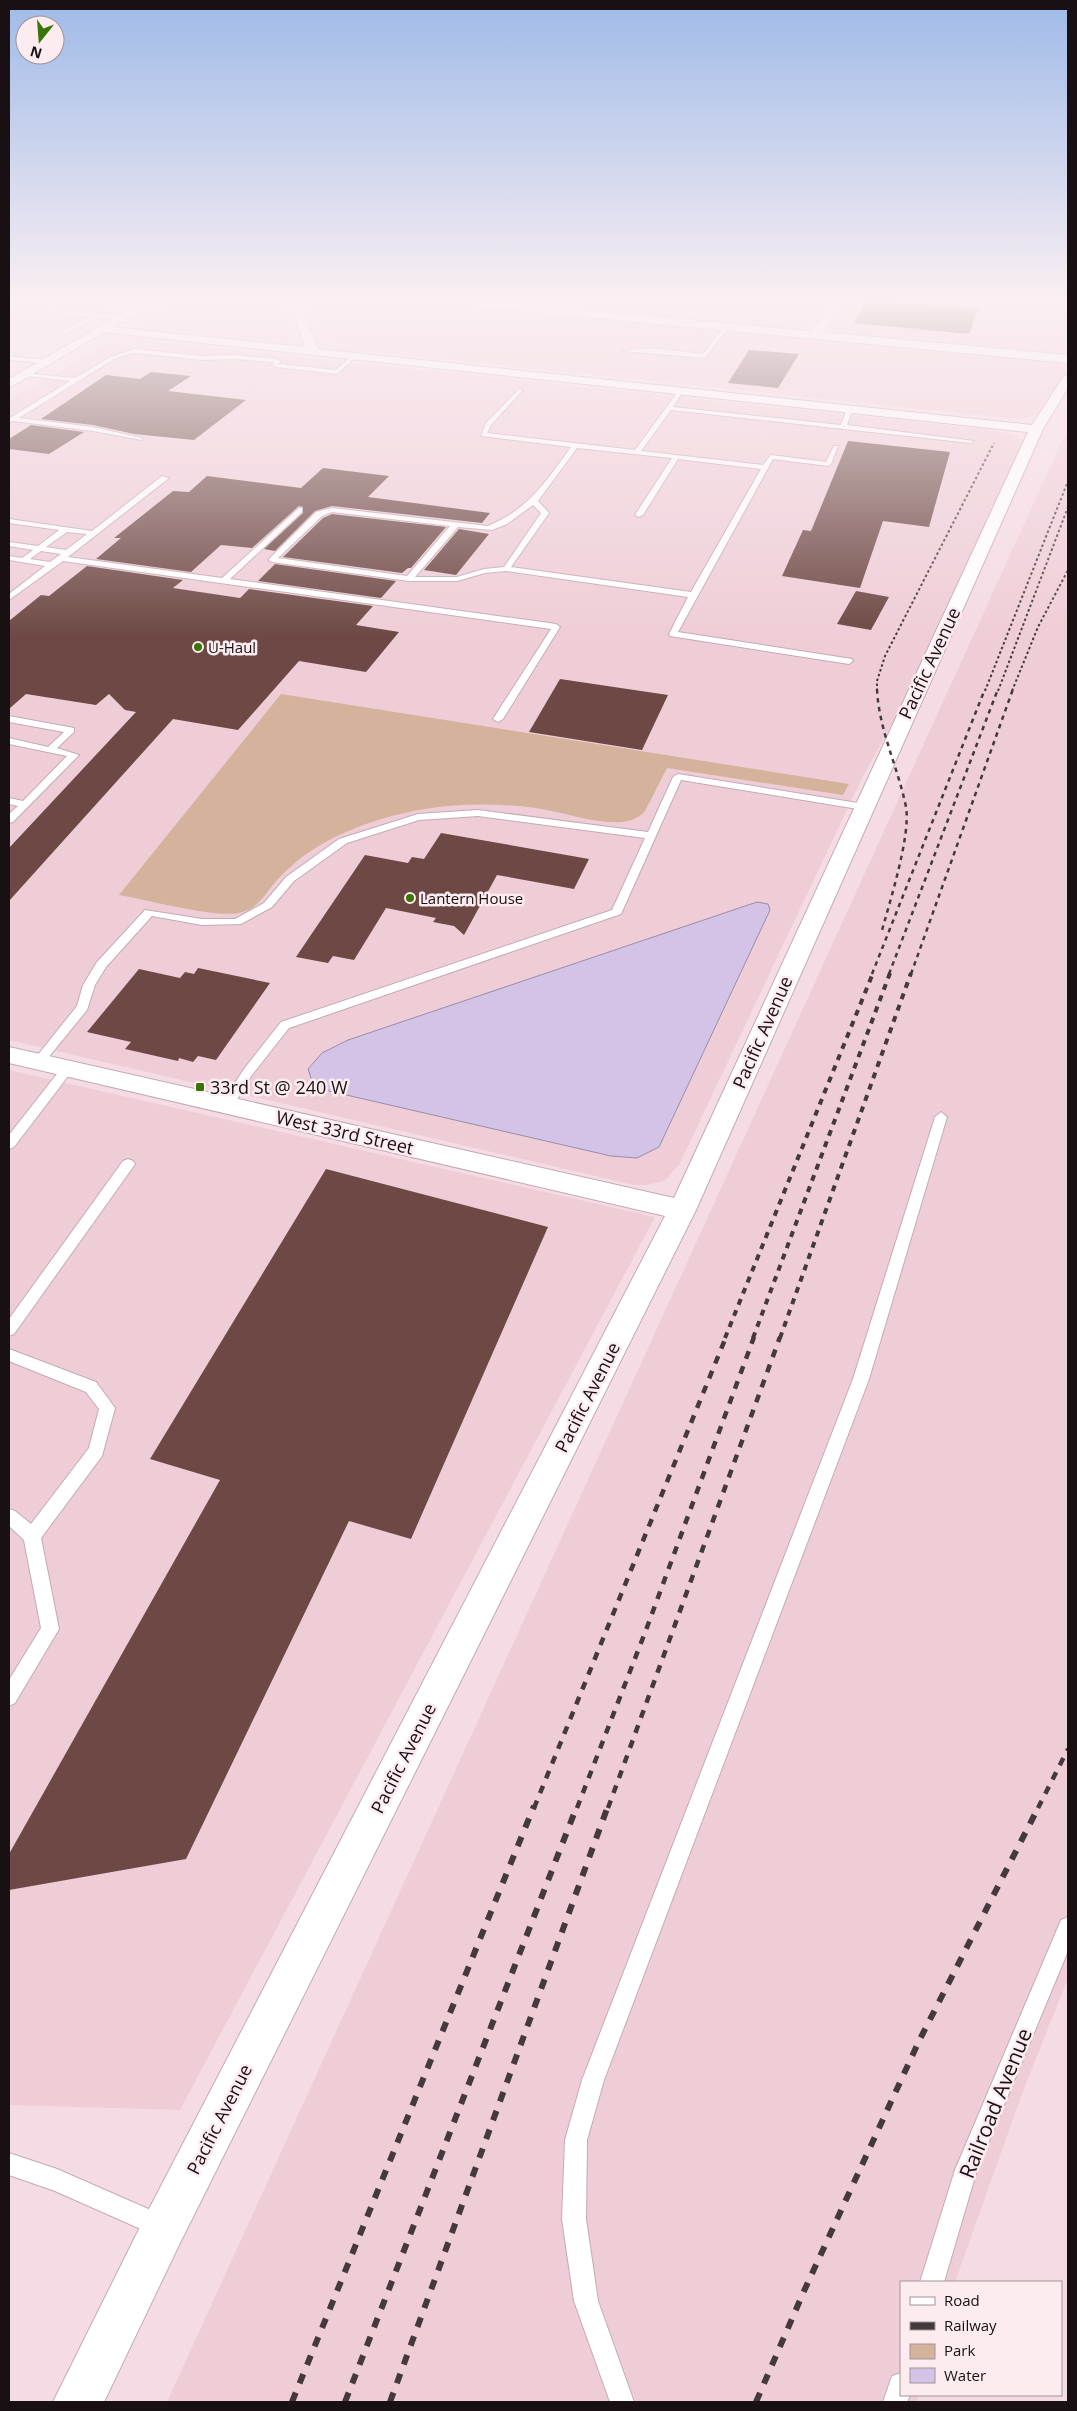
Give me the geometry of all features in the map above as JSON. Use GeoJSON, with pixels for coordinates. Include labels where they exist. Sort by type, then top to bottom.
{"type":"FeatureCollection","features":[{"type":"Feature","properties":{"kind":"street"},"geometry":{"type":"LineString","coordinates":[[873,412],[1036,429]]}},
{"type":"Feature","properties":{"kind":"street","name":"Pacific Avenue"},"geometry":{"type":"LineString","coordinates":[[78,2402],[164,2227],[682,1210],[1036,429],[1047,412]]}},
{"type":"Feature","properties":{"kind":"street","name":"West 33rd Street"},"geometry":{"type":"LineString","coordinates":[[9,1054],[682,1210]]}},
{"type":"Feature","properties":{"kind":"lane"},"geometry":{"type":"LineString","coordinates":[[10,417],[25,412]]}},
{"type":"Feature","properties":{"kind":"lane"},"geometry":{"type":"LineString","coordinates":[[500,412],[488,424],[483,435],[765,467]]}},
{"type":"Feature","properties":{"kind":"lane"},"geometry":{"type":"LineString","coordinates":[[637,452],[666,412]]}},
{"type":"Feature","properties":{"kind":"lane"},"geometry":{"type":"LineString","coordinates":[[701,412],[971,441]]}},
{"type":"Feature","properties":{"kind":"lane"},"geometry":{"type":"LineString","coordinates":[[843,427],[849,412]]}},
{"type":"Feature","properties":{"kind":"lane"},"geometry":{"type":"LineString","coordinates":[[10,417],[93,429],[140,439]]}},
{"type":"Feature","properties":{"kind":"lane"},"geometry":{"type":"LineString","coordinates":[[576,445],[534,501],[504,522],[489,528],[332,510],[318,514],[272,560],[409,579],[457,579],[484,571],[506,569],[693,596]]}},
{"type":"Feature","properties":{"kind":"lane"},"geometry":{"type":"LineString","coordinates":[[836,447],[828,464],[771,457],[673,634],[849,661]]}},
{"type":"Feature","properties":{"kind":"lane"},"geometry":{"type":"LineString","coordinates":[[639,515],[676,457]]}},
{"type":"Feature","properties":{"kind":"lane"},"geometry":{"type":"LineString","coordinates":[[9,598],[164,478]]}},
{"type":"Feature","properties":{"kind":"lane"},"geometry":{"type":"LineString","coordinates":[[506,569],[545,514],[534,501]]}},
{"type":"Feature","properties":{"kind":"lane"},"geometry":{"type":"LineString","coordinates":[[223,580],[299,510]]}},
{"type":"Feature","properties":{"kind":"lane"},"geometry":{"type":"LineString","coordinates":[[9,521],[92,533]]}},
{"type":"Feature","properties":{"kind":"lane"},"geometry":{"type":"LineString","coordinates":[[409,579],[456,524]]}},
{"type":"Feature","properties":{"kind":"lane"},"geometry":{"type":"LineString","coordinates":[[24,560],[66,530]]}},
{"type":"Feature","properties":{"kind":"lane"},"geometry":{"type":"LineString","coordinates":[[9,544],[64,555],[223,580],[556,627],[498,719]]}},
{"type":"Feature","properties":{"kind":"lane"},"geometry":{"type":"LineString","coordinates":[[9,558],[52,565]]}},
{"type":"Feature","properties":{"kind":"lane"},"geometry":{"type":"LineString","coordinates":[[9,719],[71,730],[50,750]]}},
{"type":"Feature","properties":{"kind":"lane"},"geometry":{"type":"LineString","coordinates":[[9,741],[74,755],[9,820]]}},
{"type":"Feature","properties":{"kind":"lane"},"geometry":{"type":"LineString","coordinates":[[227,1105],[248,1072],[285,1025],[617,912],[650,835],[678,777],[864,807]]}},
{"type":"Feature","properties":{"kind":"lane"},"geometry":{"type":"LineString","coordinates":[[9,802],[24,804]]}},
{"type":"Feature","properties":{"kind":"lane"},"geometry":{"type":"LineString","coordinates":[[39,1061],[83,1008],[89,984],[101,965],[149,912],[202,922],[237,922],[268,905],[290,879],[343,841],[418,817],[478,813],[650,835]]}},
{"type":"Feature","properties":{"kind":"lane"},"geometry":{"type":"LineString","coordinates":[[9,1144],[68,1068]]}},
{"type":"Feature","properties":{"kind":"lane"},"geometry":{"type":"LineString","coordinates":[[622,2402],[586,2301],[574,2218],[576,2140],[593,2080],[861,1379],[941,1116]]}},
{"type":"Feature","properties":{"kind":"lane"},"geometry":{"type":"LineString","coordinates":[[9,1330],[128,1164]]}},
{"type":"Feature","properties":{"kind":"lane"},"geometry":{"type":"LineString","coordinates":[[9,1355],[91,1387],[107,1408],[96,1451],[32,1536]]}},
{"type":"Feature","properties":{"kind":"lane"},"geometry":{"type":"LineString","coordinates":[[9,1516],[32,1536],[50,1629],[9,1697]]}},
{"type":"Feature","properties":{"kind":"lane","name":"Railroad Avenue"},"geometry":{"type":"LineString","coordinates":[[932,2281],[966,2170],[1068,1927]]}},
{"type":"Feature","properties":{"kind":"lane"},"geometry":{"type":"LineString","coordinates":[[9,2164],[57,2180],[164,2227]]}},
{"type":"Feature","properties":{"kind":"lane"},"geometry":{"type":"LineString","coordinates":[[896,2402],[900,2388]]}},
{"type":"Feature","properties":{"kind":"shaded area"},"geometry":{"type":"Polygon","coordinates":[[[9,412],[816,412],[991,430],[1012,434],[1023,441],[901,708],[862,778],[679,1165],[664,1181],[646,1185],[634,1185],[9,1040],[9,412]]]}},
{"type":"Feature","properties":{"kind":"shaded area"},"geometry":{"type":"Polygon","coordinates":[[[946,412],[1040,412],[1038,414],[1026,418],[946,412]]]}},
{"type":"Feature","properties":{"kind":"shaded area"},"geometry":{"type":"Polygon","coordinates":[[[1068,428],[1068,1978],[1023,2091],[955,2281],[900,2281],[900,2396],[919,2396],[917,2402],[167,2402],[1068,428]]]}},
{"type":"Feature","properties":{"kind":"shaded area"},"geometry":{"type":"Polygon","coordinates":[[[9,1070],[655,1217],[180,2110],[9,2105],[9,1070]]]}},
{"type":"Feature","properties":{"kind":"green space"},"geometry":{"type":"Polygon","coordinates":[[[281,694],[849,784],[843,795],[667,768],[645,811],[632,820],[625,822],[590,820],[536,808],[477,804],[448,806],[403,813],[355,828],[310,851],[282,874],[257,904],[239,913],[228,914],[198,911],[119,895],[281,694]]]}},
{"type":"Feature","properties":{"kind":"water"},"geometry":{"type":"Polygon","coordinates":[[[757,902],[768,904],[770,910],[659,1147],[637,1158],[611,1156],[329,1091],[312,1081],[308,1069],[322,1053],[348,1040],[757,902]]]}},
{"type":"Feature","properties":{"kind":"building"},"geometry":{"type":"Polygon","coordinates":[[[52,412],[231,412],[194,440],[134,434],[93,425],[41,419],[52,412]]]}},
{"type":"Feature","properties":{"kind":"building"},"geometry":{"type":"Polygon","coordinates":[[[31,425],[84,432],[49,454],[9,449],[9,439],[31,425]]]}},
{"type":"Feature","properties":{"kind":"building"},"geometry":{"type":"Polygon","coordinates":[[[848,441],[950,452],[929,527],[883,521],[860,588],[782,576],[803,530],[811,531],[848,441]]]}},
{"type":"Feature","properties":{"kind":"building"},"geometry":{"type":"Polygon","coordinates":[[[323,468],[389,476],[368,497],[490,513],[482,523],[332,506],[315,511],[275,551],[264,549],[303,513],[303,507],[299,506],[252,548],[221,545],[191,572],[96,559],[121,538],[114,538],[173,491],[189,492],[207,476],[301,488],[323,468]]]}},
{"type":"Feature","properties":{"kind":"building"},"geometry":{"type":"Polygon","coordinates":[[[332,514],[446,527],[411,568],[402,573],[283,557],[323,518],[332,514]]]}},
{"type":"Feature","properties":{"kind":"building"},"geometry":{"type":"Polygon","coordinates":[[[459,529],[489,534],[456,575],[424,570],[459,529]]]}},
{"type":"Feature","properties":{"kind":"building"},"geometry":{"type":"Polygon","coordinates":[[[275,564],[396,581],[381,598],[258,581],[275,564]]]}},
{"type":"Feature","properties":{"kind":"building","name":"U-Haul"},"geometry":{"type":"Polygon","coordinates":[[[87,566],[183,580],[173,588],[240,598],[249,589],[373,606],[356,625],[399,632],[366,672],[299,661],[238,730],[173,719],[9,901],[9,848],[136,712],[125,710],[109,694],[96,705],[26,694],[9,709],[9,621],[41,595],[49,596],[87,566]]]}},
{"type":"Feature","properties":{"kind":"building"},"geometry":{"type":"Polygon","coordinates":[[[856,591],[889,597],[871,630],[837,624],[856,591]]]}},
{"type":"Feature","properties":{"kind":"building"},"geometry":{"type":"Polygon","coordinates":[[[560,679],[668,695],[642,750],[529,732],[560,679]]]}},
{"type":"Feature","properties":{"kind":"building","name":"Lantern House"},"geometry":{"type":"Polygon","coordinates":[[[441,833],[589,859],[574,889],[497,875],[464,935],[454,926],[433,922],[436,918],[386,908],[354,960],[333,956],[328,963],[296,957],[365,855],[408,863],[412,857],[424,859],[441,833]]]}},
{"type":"Feature","properties":{"kind":"building"},"geometry":{"type":"Polygon","coordinates":[[[198,968],[270,983],[216,1060],[198,1056],[193,1062],[179,1058],[178,1061],[125,1049],[131,1042],[87,1032],[139,969],[180,978],[185,972],[194,974],[198,968]]]}},
{"type":"Feature","properties":{"kind":"building"},"geometry":{"type":"Polygon","coordinates":[[[326,1169],[548,1227],[411,1539],[349,1521],[186,1859],[9,1890],[9,1854],[220,1480],[150,1459],[326,1169]]]}},
{"type":"Feature","properties":{"kind":"railway"},"geometry":{"type":"LineString","coordinates":[[877,689],[877,681],[885,656],[994,443]]}},
{"type":"Feature","properties":{"kind":"railway"},"geometry":{"type":"LineString","coordinates":[[985,691],[1068,481]]}},
{"type":"Feature","properties":{"kind":"railway"},"geometry":{"type":"LineString","coordinates":[[998,691],[1068,507]]}},
{"type":"Feature","properties":{"kind":"railway"},"geometry":{"type":"LineString","coordinates":[[1012,691],[1038,627],[1068,570]]}},
{"type":"Feature","properties":{"kind":"railway"},"geometry":{"type":"LineString","coordinates":[[877,689],[881,720],[903,792],[907,820],[898,870],[881,934]]}},
{"type":"Feature","properties":{"kind":"railway"},"geometry":{"type":"LineString","coordinates":[[872,974],[985,689]]}},
{"type":"Feature","properties":{"kind":"railway"},"geometry":{"type":"LineString","coordinates":[[889,974],[998,689]]}},
{"type":"Feature","properties":{"kind":"railway"},"geometry":{"type":"LineString","coordinates":[[911,974],[1013,689]]}},
{"type":"Feature","properties":{"kind":"railway"},"geometry":{"type":"LineString","coordinates":[[725,1338],[873,973]]}},
{"type":"Feature","properties":{"kind":"railway"},"geometry":{"type":"LineString","coordinates":[[753,1338],[890,973]]}},
{"type":"Feature","properties":{"kind":"railway"},"geometry":{"type":"LineString","coordinates":[[780,1338],[911,973]]}},
{"type":"Feature","properties":{"kind":"railway"},"geometry":{"type":"LineString","coordinates":[[534,1808],[726,1337]]}},
{"type":"Feature","properties":{"kind":"railway"},"geometry":{"type":"LineString","coordinates":[[577,1808],[646,1630],[754,1337]]}},
{"type":"Feature","properties":{"kind":"railway"},"geometry":{"type":"LineString","coordinates":[[608,1808],[780,1337]]}},
{"type":"Feature","properties":{"kind":"railway"},"geometry":{"type":"LineString","coordinates":[[1038,1808],[1068,1749]]}},
{"type":"Feature","properties":{"kind":"railway"},"geometry":{"type":"LineString","coordinates":[[292,2402],[534,1806]]}},
{"type":"Feature","properties":{"kind":"railway"},"geometry":{"type":"LineString","coordinates":[[345,2402],[577,1806]]}},
{"type":"Feature","properties":{"kind":"railway"},"geometry":{"type":"LineString","coordinates":[[390,2402],[608,1806]]}},
{"type":"Feature","properties":{"kind":"railway"},"geometry":{"type":"LineString","coordinates":[[756,2402],[804,2291],[919,2041],[1039,1806]]}},
{"type":"Feature","properties":{"kind":"place","name":"U-Haul"},"geometry":{"type":"Point","coordinates":[198,647]}},
{"type":"Feature","properties":{"kind":"place","name":"Lantern House"},"geometry":{"type":"Point","coordinates":[410,898]}},
{"type":"Feature","properties":{"kind":"place","name":"33rd St @ 240 W"},"geometry":{"type":"Point","coordinates":[200,1087]}}]}
